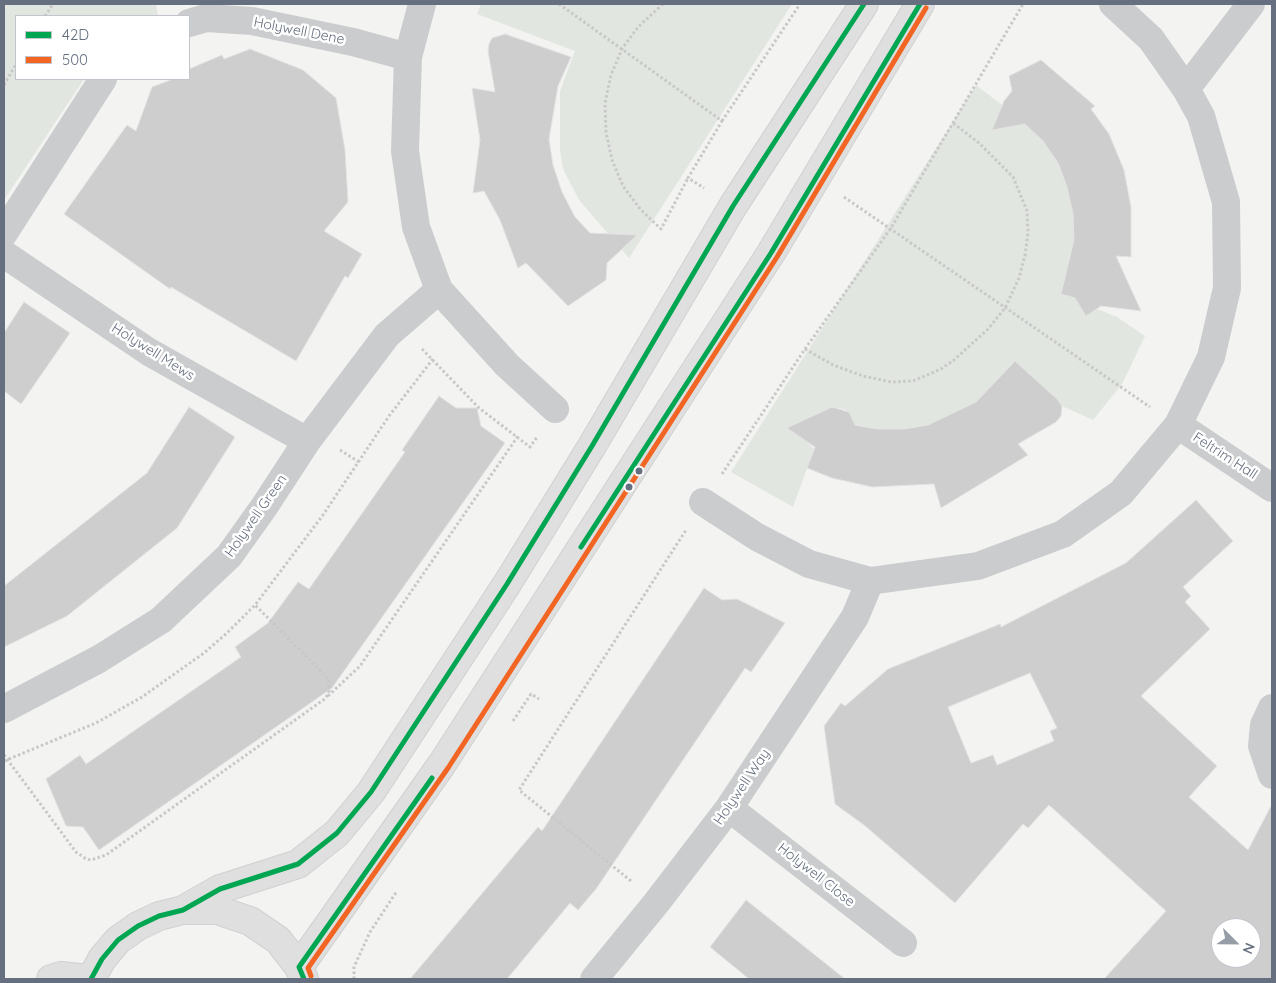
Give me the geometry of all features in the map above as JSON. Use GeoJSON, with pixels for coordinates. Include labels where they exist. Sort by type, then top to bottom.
{"type":"FeatureCollection","features":[{"type":"Feature","properties":{"kind":"main road"},"geometry":{"type":"LineString","coordinates":[[51,979],[61,976],[90,979],[102,959],[118,940],[152,919],[183,910],[220,889],[298,864],[338,833],[371,792],[507,584],[592,446],[733,206],[864,4]]}},
{"type":"Feature","properties":{"kind":"main road"},"geometry":{"type":"LineString","coordinates":[[183,910],[217,910],[250,921],[278,940],[302,973],[442,764],[771,253],[920,4]]}},
{"type":"Feature","properties":{"kind":"street"},"geometry":{"type":"LineString","coordinates":[[422,4],[408,57],[405,150],[416,227],[439,290],[507,365],[555,409]]}},
{"type":"Feature","properties":{"kind":"street"},"geometry":{"type":"LineString","coordinates":[[703,502],[757,537],[809,564],[870,581],[978,566],[1063,534],[1121,493],[1178,425],[1211,357],[1227,288],[1226,202],[1201,116],[1186,89],[1150,39],[1113,4]]}},
{"type":"Feature","properties":{"kind":"street"},"geometry":{"type":"LineString","coordinates":[[1186,89],[1251,4]]}},
{"type":"Feature","properties":{"kind":"street","name":"Holywell Dene"},"geometry":{"type":"LineString","coordinates":[[190,23],[206,18],[252,21],[353,42],[408,57]]}},
{"type":"Feature","properties":{"kind":"street"},"geometry":{"type":"LineString","coordinates":[[4,233],[102,80]]}},
{"type":"Feature","properties":{"kind":"street","name":"Holywell Mews"},"geometry":{"type":"LineString","coordinates":[[4,254],[149,352],[307,441]]}},
{"type":"Feature","properties":{"kind":"street","name":"Holywell Green"},"geometry":{"type":"LineString","coordinates":[[4,709],[99,659],[162,620],[228,556],[264,507],[307,441],[387,335],[439,290]]}},
{"type":"Feature","properties":{"kind":"street","name":"Feltrim Hall"},"geometry":{"type":"LineString","coordinates":[[1178,425],[1272,488]]}},
{"type":"Feature","properties":{"kind":"street","name":"Holywell Way"},"geometry":{"type":"LineString","coordinates":[[594,979],[657,902],[729,808],[855,616],[870,581]]}},
{"type":"Feature","properties":{"kind":"street"},"geometry":{"type":"LineString","coordinates":[[1272,708],[1264,725],[1262,746],[1272,775]]}},
{"type":"Feature","properties":{"kind":"street","name":"Holywell Close"},"geometry":{"type":"LineString","coordinates":[[729,808],[903,942]]}},
{"type":"Feature","properties":{"kind":"path"},"geometry":{"type":"LineString","coordinates":[[46,15],[53,4]]}},
{"type":"Feature","properties":{"kind":"path"},"geometry":{"type":"LineString","coordinates":[[559,4],[722,121]]}},
{"type":"Feature","properties":{"kind":"path"},"geometry":{"type":"LineString","coordinates":[[663,4],[638,27],[622,49],[611,75],[605,103],[606,132],[612,160],[624,186],[640,209],[661,228],[722,121],[800,4]]}},
{"type":"Feature","properties":{"kind":"path"},"geometry":{"type":"LineString","coordinates":[[657,902],[519,790],[703,502],[805,350],[891,228],[1023,4]]}},
{"type":"Feature","properties":{"kind":"path"},"geometry":{"type":"LineString","coordinates":[[4,85],[15,66]]}},
{"type":"Feature","properties":{"kind":"path"},"geometry":{"type":"LineString","coordinates":[[805,350],[833,365],[863,376],[891,382],[914,381],[941,369],[954,360],[988,329],[1005,308],[1016,287],[1023,262],[1028,233],[1027,212],[1013,176],[979,143],[953,124]]}},
{"type":"Feature","properties":{"kind":"path"},"geometry":{"type":"LineString","coordinates":[[688,178],[733,206]]}},
{"type":"Feature","properties":{"kind":"path"},"geometry":{"type":"LineString","coordinates":[[816,179],[891,228],[1178,425]]}},
{"type":"Feature","properties":{"kind":"path"},"geometry":{"type":"LineString","coordinates":[[433,359],[479,408],[530,447],[555,409]]}},
{"type":"Feature","properties":{"kind":"path"},"geometry":{"type":"LineString","coordinates":[[4,755],[76,852],[91,860],[106,854],[326,698],[360,666],[518,436]]}},
{"type":"Feature","properties":{"kind":"path"},"geometry":{"type":"LineString","coordinates":[[255,605],[330,679],[326,698]]}},
{"type":"Feature","properties":{"kind":"shaded area"},"geometry":{"type":"Polygon","coordinates":[[[4,4],[156,4],[158,15],[15,15],[15,80],[83,80],[4,200],[4,4]]]}},
{"type":"Feature","properties":{"kind":"shaded area"},"geometry":{"type":"Polygon","coordinates":[[[481,4],[792,4],[629,258],[579,200],[563,169],[560,150],[560,91],[575,51],[477,14],[481,4]]]}},
{"type":"Feature","properties":{"kind":"shaded area"},"geometry":{"type":"Polygon","coordinates":[[[976,85],[1002,105],[1001,116],[1024,122],[1043,141],[1058,163],[1067,187],[1073,214],[1074,240],[1061,294],[1079,299],[1082,310],[1087,312],[1097,309],[1117,317],[1145,336],[1122,384],[1093,420],[1062,406],[1057,399],[1015,361],[976,402],[928,425],[904,429],[877,429],[852,424],[849,412],[832,407],[826,410],[807,441],[814,449],[793,507],[731,472],[976,85]]]}},
{"type":"Feature","properties":{"kind":"building"},"geometry":{"type":"Polygon","coordinates":[[[505,34],[571,57],[558,86],[549,139],[553,165],[562,192],[575,217],[590,233],[637,235],[607,263],[606,280],[568,306],[526,263],[518,268],[500,220],[484,191],[473,193],[480,140],[472,88],[495,92],[488,51],[489,44],[492,38],[505,34]]]}},
{"type":"Feature","properties":{"kind":"building"},"geometry":{"type":"Polygon","coordinates":[[[250,49],[303,70],[336,98],[345,150],[348,202],[324,231],[362,254],[348,278],[345,276],[296,361],[171,287],[170,289],[64,214],[127,125],[136,131],[152,87],[170,80],[190,80],[190,69],[222,55],[224,59],[250,49]]]}},
{"type":"Feature","properties":{"kind":"building"},"geometry":{"type":"Polygon","coordinates":[[[1041,60],[1095,106],[1091,109],[1109,134],[1124,170],[1131,207],[1131,257],[1116,256],[1141,311],[1101,306],[1086,316],[1075,298],[1061,294],[1074,240],[1073,214],[1067,187],[1058,163],[1043,141],[1025,124],[992,130],[1004,101],[1012,91],[1009,76],[1041,60]]]}},
{"type":"Feature","properties":{"kind":"building"},"geometry":{"type":"Polygon","coordinates":[[[24,302],[70,333],[21,404],[4,391],[4,333],[24,302]]]}},
{"type":"Feature","properties":{"kind":"building"},"geometry":{"type":"Polygon","coordinates":[[[1015,361],[1057,399],[1062,406],[1061,416],[1056,422],[1018,444],[1028,455],[941,508],[934,484],[872,487],[832,478],[807,468],[815,447],[787,428],[832,407],[849,412],[855,425],[877,429],[904,429],[928,425],[976,402],[1015,361]]]}},
{"type":"Feature","properties":{"kind":"building"},"geometry":{"type":"Polygon","coordinates":[[[439,396],[456,408],[477,408],[481,426],[505,443],[332,688],[99,850],[83,827],[66,826],[46,779],[80,755],[86,764],[241,657],[235,647],[268,623],[298,582],[309,589],[405,452],[402,450],[439,396]]]}},
{"type":"Feature","properties":{"kind":"building"},"geometry":{"type":"Polygon","coordinates":[[[189,407],[235,437],[177,528],[67,616],[4,647],[4,586],[147,473],[189,407]]]}},
{"type":"Feature","properties":{"kind":"building"},"geometry":{"type":"Polygon","coordinates":[[[1196,500],[1233,541],[1183,587],[1191,596],[1185,602],[1210,629],[1141,696],[1217,766],[1189,797],[1248,850],[1272,804],[1272,979],[1104,979],[1166,911],[1049,805],[1028,828],[1023,824],[955,903],[864,825],[835,804],[824,726],[841,703],[845,706],[888,669],[1000,624],[1001,627],[1126,563],[1196,500]],[[1030,673],[948,707],[971,763],[993,755],[997,765],[1054,741],[1050,731],[1057,728],[1030,673]]]}},
{"type":"Feature","properties":{"kind":"building"},"geometry":{"type":"Polygon","coordinates":[[[704,588],[722,600],[737,599],[785,623],[751,672],[745,668],[596,889],[578,910],[570,903],[507,979],[410,979],[538,827],[542,831],[704,588]]]}},
{"type":"Feature","properties":{"kind":"building"},"geometry":{"type":"Polygon","coordinates":[[[746,900],[845,979],[749,979],[710,947],[746,900]]]}},
{"type":"Feature","properties":{"kind":"transit line","name":"42D"},"geometry":{"type":"LineString","coordinates":[[91,979],[102,959],[118,940],[138,926],[159,916],[183,910],[220,889],[298,864],[337,833],[371,792],[507,584],[592,446],[733,206],[864,4]]}},
{"type":"Feature","properties":{"kind":"transit line","name":"42D"},"geometry":{"type":"LineString","coordinates":[[581,547],[771,253],[920,4]]}},
{"type":"Feature","properties":{"kind":"transit line","name":"500"},"geometry":{"type":"LineString","coordinates":[[311,976],[308,968],[448,768],[777,257],[926,8]]}},
{"type":"Feature","properties":{"kind":"transit line","name":"42D"},"geometry":{"type":"LineString","coordinates":[[304,979],[299,967],[432,778]]}}]}
